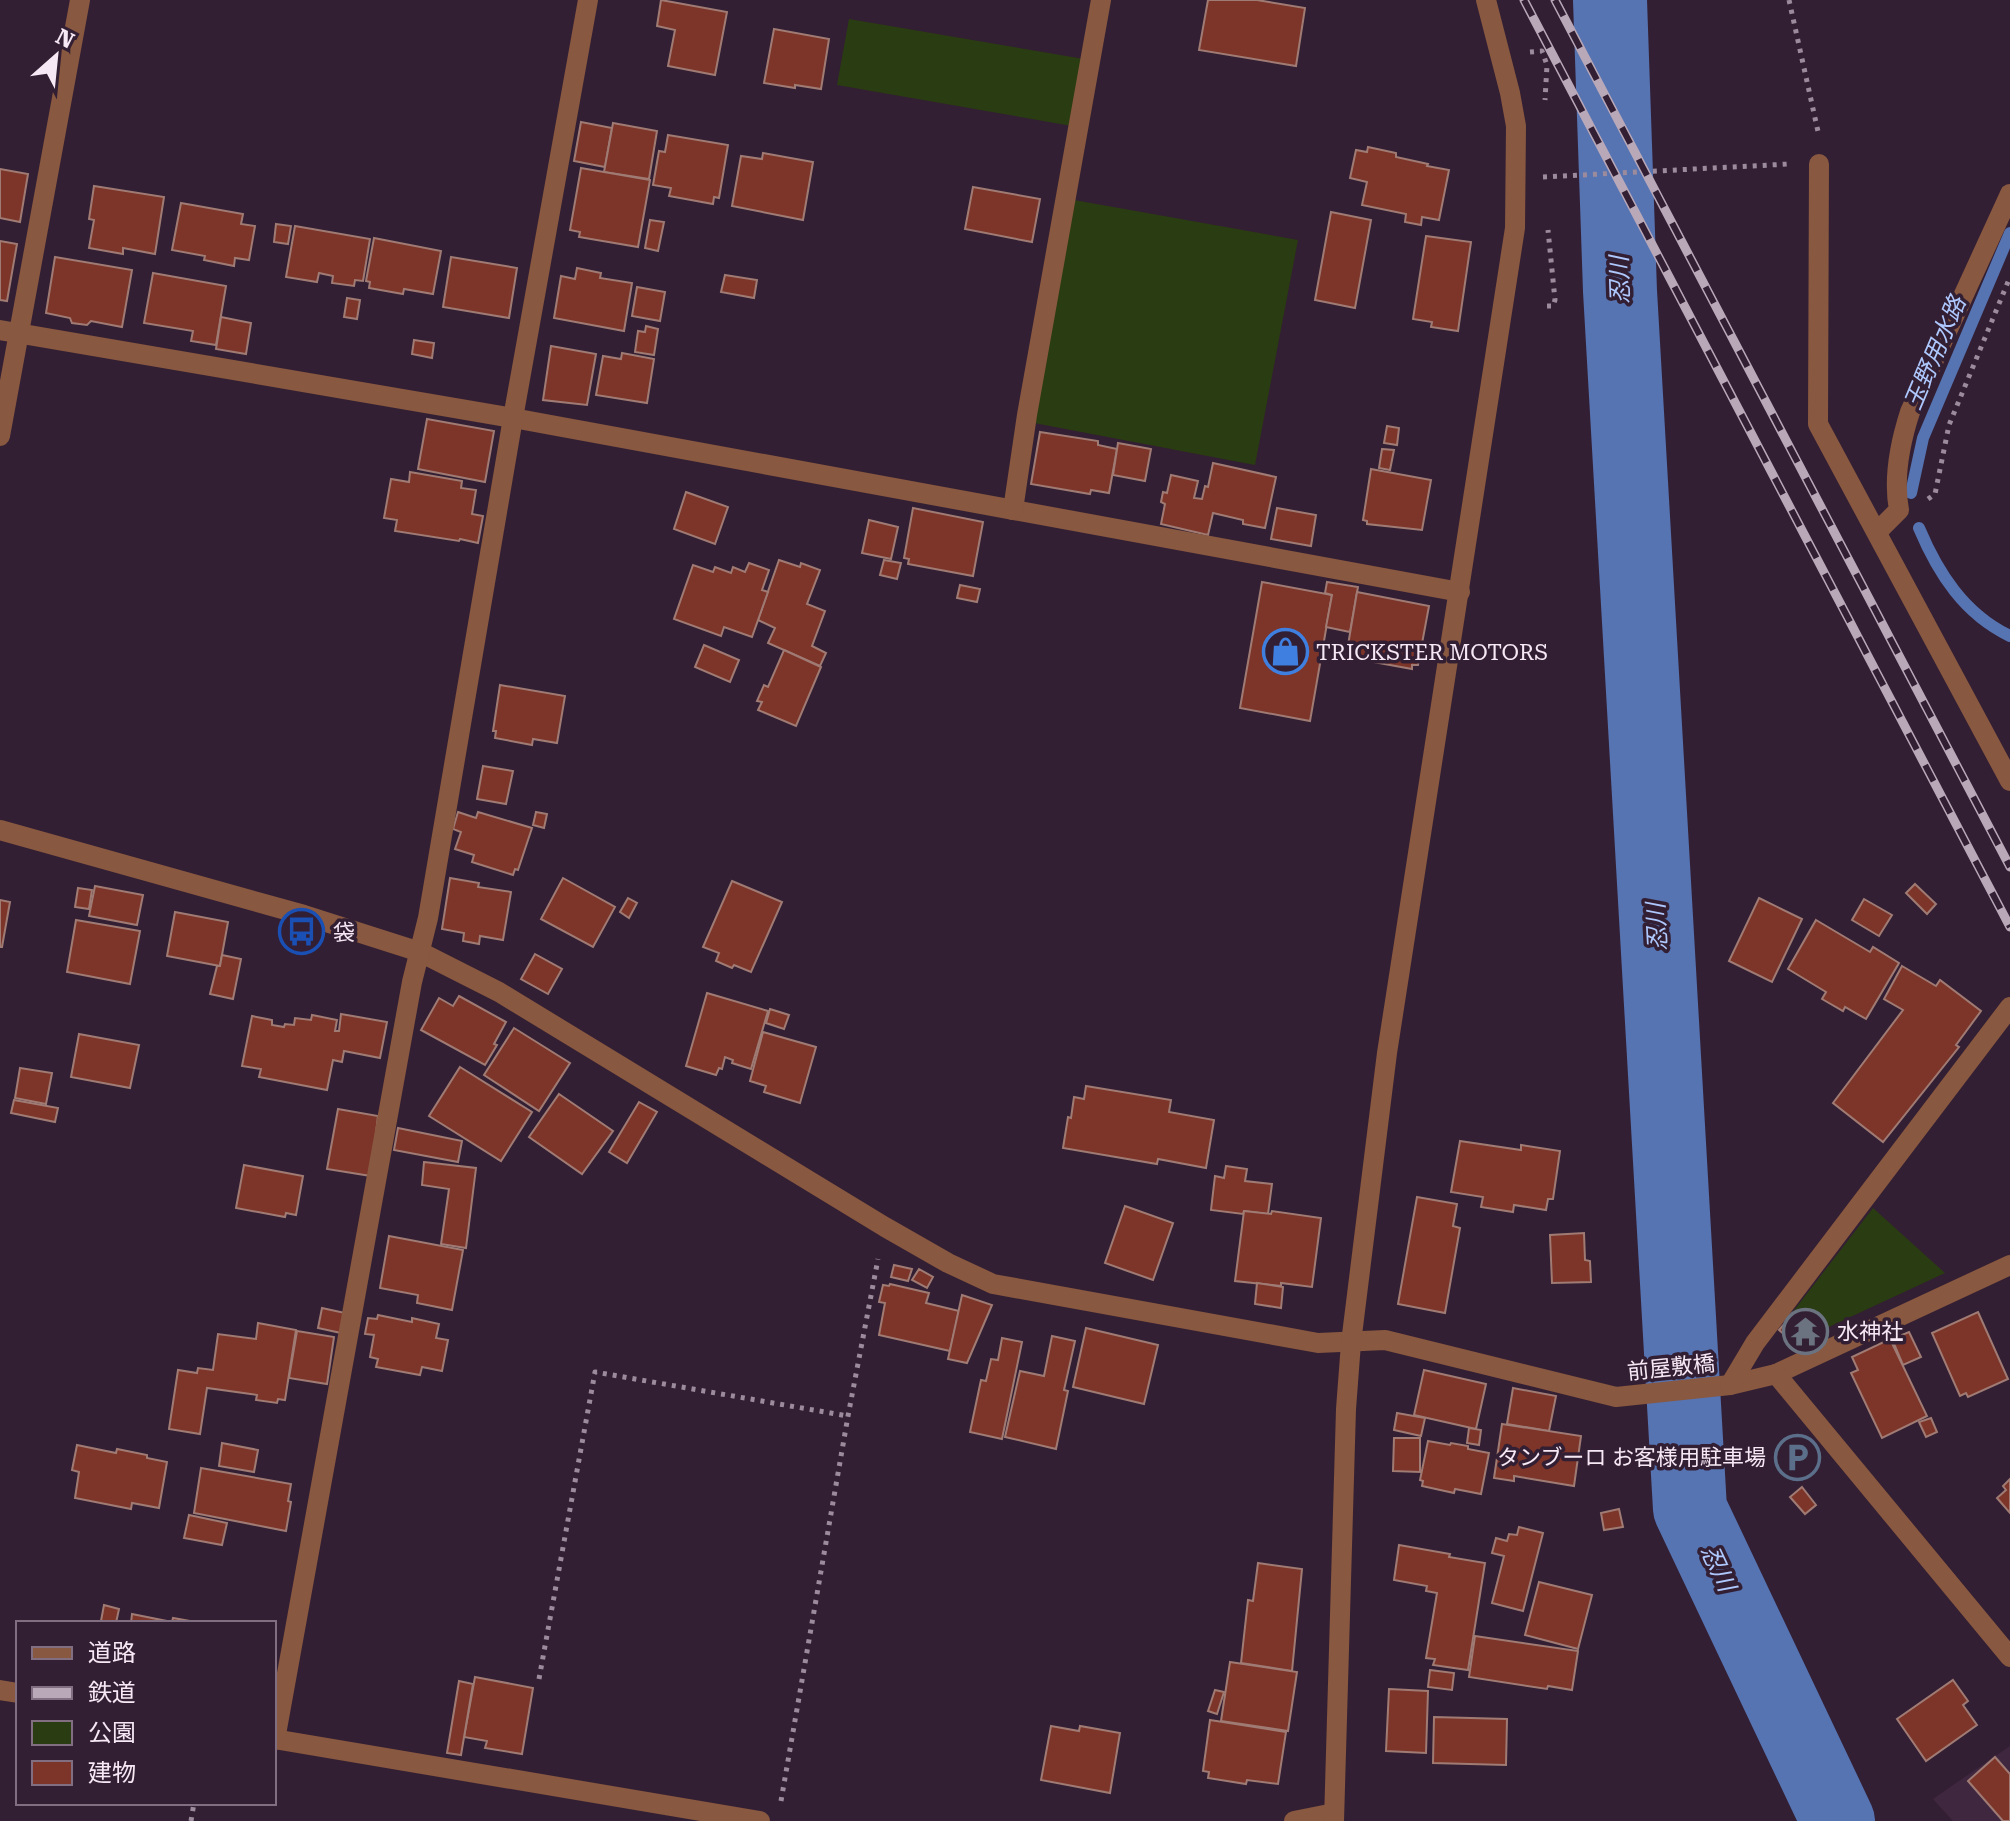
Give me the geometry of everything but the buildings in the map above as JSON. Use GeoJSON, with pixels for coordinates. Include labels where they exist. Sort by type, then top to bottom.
{"type":"FeatureCollection","features":[{"type":"Feature","properties":{"kind":"street"},"geometry":{"type":"LineString","coordinates":[[0,436],[9,332],[80,0]]}},
{"type":"Feature","properties":{"kind":"street"},"geometry":{"type":"LineString","coordinates":[[276,1734],[412,982],[428,918],[588,0]]}},
{"type":"Feature","properties":{"kind":"street"},"geometry":{"type":"LineString","coordinates":[[1013,510],[1101,0]]}},
{"type":"Feature","properties":{"kind":"street"},"geometry":{"type":"LineString","coordinates":[[1294,1821],[1334,1817],[1346,1409],[1351,1343],[1387,1053],[1515,228],[1516,126],[1486,0]]}},
{"type":"Feature","properties":{"kind":"street"},"geometry":{"type":"LineString","coordinates":[[1819,164],[1818,424],[2010,781]]}},
{"type":"Feature","properties":{"kind":"street"},"geometry":{"type":"LineString","coordinates":[[1877,532],[1899,510],[1896,493],[1901,438],[1910,412],[2010,194]]}},
{"type":"Feature","properties":{"kind":"street"},"geometry":{"type":"LineString","coordinates":[[9,332],[513,418],[1460,592]]}},
{"type":"Feature","properties":{"kind":"street","name":"前屋敷橋"},"geometry":{"type":"LineString","coordinates":[[0,830],[304,915],[420,952],[499,992],[885,1227],[948,1263],[993,1284],[1318,1343],[1385,1340],[1616,1397],[1730,1385],[1776,1374],[2010,1265]]}},
{"type":"Feature","properties":{"kind":"street"},"geometry":{"type":"LineString","coordinates":[[1730,1385],[1755,1343],[2010,1007]]}},
{"type":"Feature","properties":{"kind":"street"},"geometry":{"type":"LineString","coordinates":[[1776,1374],[2010,1657]]}},
{"type":"Feature","properties":{"kind":"street"},"geometry":{"type":"LineString","coordinates":[[276,1740],[760,1821]]}},
{"type":"Feature","properties":{"kind":"path"},"geometry":{"type":"LineString","coordinates":[[1789,0],[1820,137],[1819,164]]}},
{"type":"Feature","properties":{"kind":"path"},"geometry":{"type":"LineString","coordinates":[[1549,177],[1795,164]]}},
{"type":"Feature","properties":{"kind":"path"},"geometry":{"type":"LineString","coordinates":[[1899,510],[1910,511],[1935,494],[1949,425],[2010,277]]}},
{"type":"Feature","properties":{"kind":"path"},"geometry":{"type":"LineString","coordinates":[[781,1805],[848,1416],[885,1227]]}},
{"type":"Feature","properties":{"kind":"path"},"geometry":{"type":"LineString","coordinates":[[539,1679],[595,1372],[848,1416]]}},
{"type":"Feature","properties":{"kind":"shaded area"},"geometry":{"type":"Polygon","coordinates":[[[2010,1746],[2010,1821],[1953,1821],[1933,1799],[2010,1746]]]}},
{"type":"Feature","properties":{"kind":"green space"},"geometry":{"type":"Polygon","coordinates":[[[849,19],[1084,59],[1072,126],[837,85],[849,19]]]}},
{"type":"Feature","properties":{"kind":"green space"},"geometry":{"type":"Polygon","coordinates":[[[1074,200],[1298,240],[1255,465],[1034,423],[1074,200]]]}},
{"type":"Feature","properties":{"kind":"green space"},"geometry":{"type":"Polygon","coordinates":[[[1873,1208],[1945,1273],[1816,1333],[1792,1313],[1873,1208]]]}},
{"type":"Feature","properties":{"kind":"waterway","name":"忍川"},"geometry":{"type":"LineString","coordinates":[[1610,0],[1620,291],[1690,1509],[1838,1821]]}},
{"type":"Feature","properties":{"kind":"waterway","name":"玉野用水路"},"geometry":{"type":"LineString","coordinates":[[1911,493],[1923,438],[2010,233]]}},
{"type":"Feature","properties":{"kind":"waterway","name":"玉野用水路"},"geometry":{"type":"LineString","coordinates":[[1919,528],[1954,591],[1979,616],[2010,636]]}},
{"type":"Feature","properties":{"kind":"railway"},"geometry":{"type":"LineString","coordinates":[[1524,0],[2010,927]]}},
{"type":"Feature","properties":{"kind":"railway"},"geometry":{"type":"LineString","coordinates":[[1555,0],[2010,867]]}},
{"type":"Feature","properties":{"kind":"place","name":"TRICKSTER MOTORS"},"geometry":{"type":"Point","coordinates":[1285,652]}},
{"type":"Feature","properties":{"kind":"place","name":"袋"},"geometry":{"type":"Point","coordinates":[302,932]}},
{"type":"Feature","properties":{"kind":"place","name":"水神社"},"geometry":{"type":"Point","coordinates":[1806,1331]}},
{"type":"Feature","properties":{"kind":"place","name":"タンブーロ お客様用駐車場"},"geometry":{"type":"Point","coordinates":[1797,1457]}}]}
